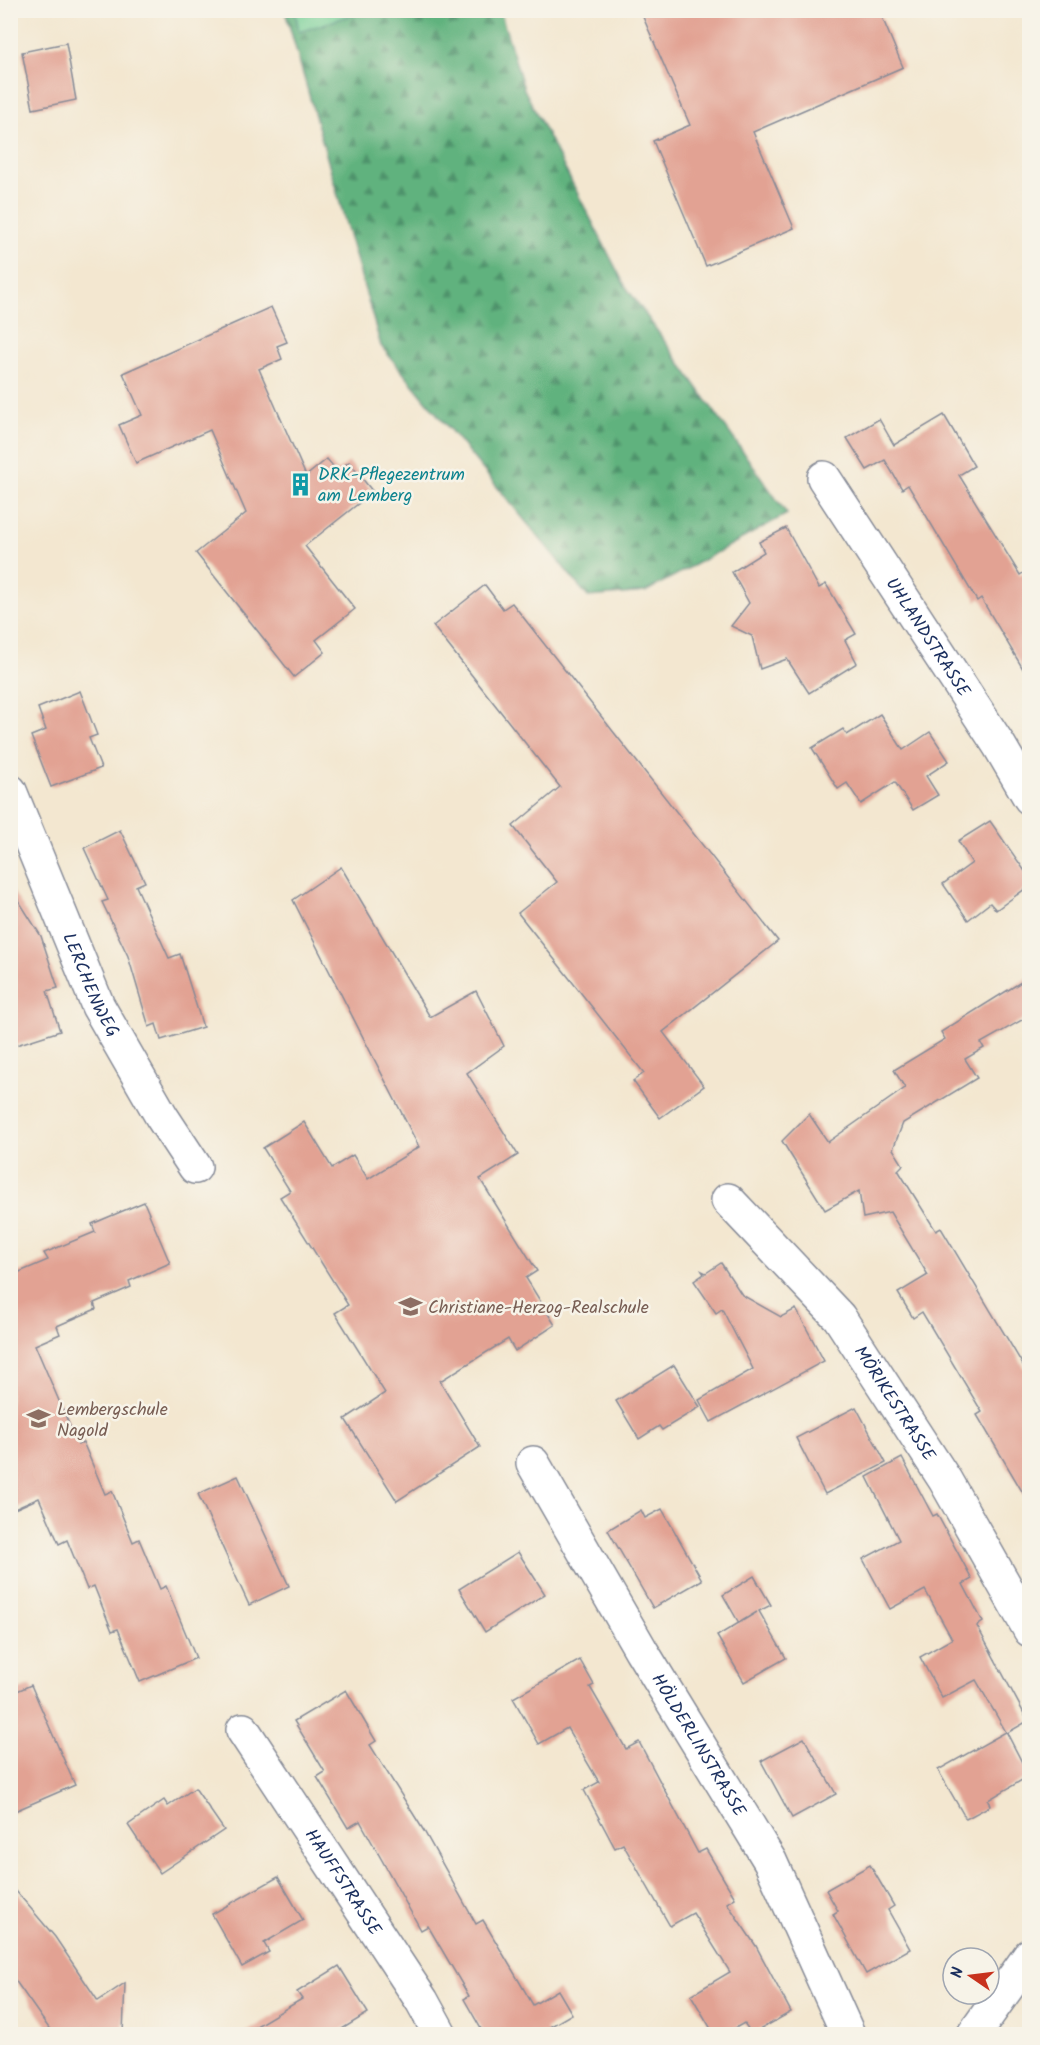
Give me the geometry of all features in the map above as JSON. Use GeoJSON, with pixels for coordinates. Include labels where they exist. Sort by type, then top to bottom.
{"type":"FeatureCollection","features":[{"type":"Feature","properties":{"kind":"street","name":"UHLANDSTRASSE"},"geometry":{"type":"LineString","coordinates":[[824,478],[999,745],[1029,798]]}},
{"type":"Feature","properties":{"kind":"street","name":"LERCHENWEG"},"geometry":{"type":"LineString","coordinates":[[10,791],[98,1006],[162,1117],[195,1167]]}},
{"type":"Feature","properties":{"kind":"street","name":"MÖRIKESTRASSE"},"geometry":{"type":"LineString","coordinates":[[728,1200],[839,1317],[945,1480],[1029,1630]]}},
{"type":"Feature","properties":{"kind":"street","name":"HÖLDERLINSTRASSE"},"geometry":{"type":"LineString","coordinates":[[533,1463],[641,1650],[770,1862],[849,2034]]}},
{"type":"Feature","properties":{"kind":"street","name":"HAUFFSTRASSE"},"geometry":{"type":"LineString","coordinates":[[243,1730],[422,2001],[440,2034]]}},
{"type":"Feature","properties":{"kind":"street"},"geometry":{"type":"LineString","coordinates":[[974,2034],[1029,1955]]}},
{"type":"Feature","properties":{"kind":"green space"},"geometry":{"type":"Polygon","coordinates":[[[295,10],[364,11],[299,32],[295,10]]]}},
{"type":"Feature","properties":{"kind":"green space"},"geometry":{"type":"Polygon","coordinates":[[[285,11],[500,11],[524,89],[624,284],[787,514],[645,592],[588,597],[381,346],[285,11]]]}},
{"type":"Feature","properties":{"kind":"building"},"geometry":{"type":"Polygon","coordinates":[[[640,10],[879,10],[903,67],[753,132],[794,228],[706,266],[653,141],[690,125],[640,10]]]}},
{"type":"Feature","properties":{"kind":"building"},"geometry":{"type":"Polygon","coordinates":[[[66,43],[76,100],[33,109],[22,52],[66,43]]]}},
{"type":"Feature","properties":{"kind":"building","name":"DRK-Pflegezentrum am Lemberg"},"geometry":{"type":"Polygon","coordinates":[[[271,307],[287,342],[277,346],[282,359],[259,369],[306,476],[327,459],[337,471],[349,462],[373,492],[305,546],[355,609],[316,640],[325,652],[294,677],[196,553],[246,513],[210,430],[136,463],[119,425],[142,415],[123,373],[271,307]]]}},
{"type":"Feature","properties":{"kind":"building"},"geometry":{"type":"Polygon","coordinates":[[[944,415],[974,466],[959,475],[1020,575],[1029,569],[1029,679],[981,598],[977,601],[908,485],[902,489],[885,460],[867,470],[847,438],[879,419],[894,445],[944,415]]]}},
{"type":"Feature","properties":{"kind":"building"},"geometry":{"type":"Polygon","coordinates":[[[786,528],[819,588],[826,584],[856,634],[845,640],[857,663],[809,693],[787,659],[760,669],[752,636],[731,626],[749,603],[732,572],[764,552],[759,542],[786,528]]]}},
{"type":"Feature","properties":{"kind":"building"},"geometry":{"type":"Polygon","coordinates":[[[485,585],[503,609],[512,603],[778,941],[663,1032],[704,1086],[660,1118],[633,1081],[644,1073],[518,913],[557,882],[513,826],[560,787],[433,626],[485,585]]]}},
{"type":"Feature","properties":{"kind":"building"},"geometry":{"type":"Polygon","coordinates":[[[80,691],[97,735],[89,738],[101,768],[51,787],[31,736],[46,730],[38,708],[80,691]]]}},
{"type":"Feature","properties":{"kind":"building"},"geometry":{"type":"Polygon","coordinates":[[[880,714],[903,750],[930,732],[949,761],[926,776],[938,795],[913,810],[895,782],[861,804],[847,783],[838,789],[812,748],[843,729],[847,735],[880,714]]]}},
{"type":"Feature","properties":{"kind":"building"},"geometry":{"type":"Polygon","coordinates":[[[990,821],[1029,877],[1029,886],[996,910],[990,903],[968,920],[943,884],[972,863],[958,841],[990,821]]]}},
{"type":"Feature","properties":{"kind":"building"},"geometry":{"type":"Polygon","coordinates":[[[120,830],[145,882],[136,886],[169,958],[180,954],[203,1027],[161,1040],[156,1024],[149,1027],[128,956],[102,902],[108,900],[84,848],[120,830]]]}},
{"type":"Feature","properties":{"kind":"building","name":"Christiane-Herzog-Realschule"},"geometry":{"type":"Polygon","coordinates":[[[341,867],[430,1017],[476,991],[504,1046],[467,1073],[518,1155],[480,1179],[537,1271],[526,1278],[555,1325],[515,1351],[508,1339],[440,1381],[480,1447],[397,1501],[345,1419],[385,1393],[335,1313],[348,1305],[280,1197],[290,1191],[263,1148],[304,1122],[332,1168],[353,1155],[368,1179],[419,1147],[293,900],[341,867]]]}},
{"type":"Feature","properties":{"kind":"building"},"geometry":{"type":"Polygon","coordinates":[[[10,887],[41,936],[58,988],[47,991],[60,1031],[10,1047],[10,887]]]}},
{"type":"Feature","properties":{"kind":"building"},"geometry":{"type":"Polygon","coordinates":[[[1029,977],[1029,1016],[981,1043],[984,1048],[965,1059],[977,1078],[903,1123],[893,1149],[903,1165],[898,1170],[936,1231],[941,1228],[1029,1375],[1029,1503],[977,1415],[982,1412],[922,1312],[913,1318],[898,1293],[928,1275],[890,1212],[863,1218],[859,1191],[825,1210],[782,1141],[809,1114],[828,1142],[905,1088],[894,1070],[945,1039],[941,1032],[1029,977]]]}},
{"type":"Feature","properties":{"kind":"building","name":"Lembergschule Nagold"},"geometry":{"type":"Polygon","coordinates":[[[144,1202],[170,1263],[129,1281],[131,1287],[94,1303],[96,1309],[57,1326],[60,1334],[35,1345],[78,1445],[83,1442],[105,1494],[112,1491],[133,1542],[139,1539],[160,1589],[166,1586],[196,1658],[140,1682],[118,1629],[112,1631],[94,1586],[87,1589],[67,1540],[59,1544],[39,1498],[10,1511],[10,1276],[48,1260],[44,1253],[95,1232],[92,1224],[144,1202]]]}},
{"type":"Feature","properties":{"kind":"building"},"geometry":{"type":"Polygon","coordinates":[[[721,1263],[742,1295],[781,1317],[796,1309],[824,1361],[711,1422],[699,1400],[753,1369],[722,1309],[716,1313],[694,1281],[704,1274],[702,1271],[706,1273],[721,1263]]]}},
{"type":"Feature","properties":{"kind":"building"},"geometry":{"type":"Polygon","coordinates":[[[674,1365],[700,1407],[662,1430],[659,1426],[639,1439],[616,1401],[674,1365]]]}},
{"type":"Feature","properties":{"kind":"building"},"geometry":{"type":"Polygon","coordinates":[[[856,1407],[886,1463],[825,1494],[796,1438],[856,1407]]]}},
{"type":"Feature","properties":{"kind":"building"},"geometry":{"type":"Polygon","coordinates":[[[902,1458],[933,1516],[937,1514],[972,1579],[963,1584],[983,1622],[977,1626],[1028,1721],[1007,1733],[1029,1776],[988,1800],[990,1806],[966,1819],[938,1770],[1006,1732],[976,1680],[942,1698],[920,1657],[952,1639],[925,1590],[890,1609],[863,1559],[899,1540],[867,1477],[902,1458]]]}},
{"type":"Feature","properties":{"kind":"building"},"geometry":{"type":"Polygon","coordinates":[[[238,1476],[289,1586],[249,1605],[198,1494],[238,1476]]]}},
{"type":"Feature","properties":{"kind":"building"},"geometry":{"type":"Polygon","coordinates":[[[662,1509],[702,1580],[653,1608],[608,1530],[641,1510],[645,1518],[662,1509]]]}},
{"type":"Feature","properties":{"kind":"building"},"geometry":{"type":"Polygon","coordinates":[[[518,1552],[545,1594],[485,1632],[459,1589],[518,1552]]]}},
{"type":"Feature","properties":{"kind":"building"},"geometry":{"type":"Polygon","coordinates":[[[754,1576],[771,1605],[759,1611],[786,1658],[744,1682],[717,1636],[739,1623],[723,1595],[754,1576]]]}},
{"type":"Feature","properties":{"kind":"building"},"geometry":{"type":"Polygon","coordinates":[[[580,1660],[594,1685],[590,1687],[626,1749],[639,1742],[698,1853],[706,1849],[735,1898],[727,1903],[756,1946],[791,2012],[752,2034],[744,2023],[725,2034],[714,2034],[691,1995],[730,1972],[693,1913],[670,1926],[623,1844],[615,1848],[584,1790],[599,1782],[567,1728],[539,1744],[513,1698],[580,1660]]]}},
{"type":"Feature","properties":{"kind":"building"},"geometry":{"type":"Polygon","coordinates":[[[31,1685],[75,1785],[10,1813],[10,1694],[31,1685]]]}},
{"type":"Feature","properties":{"kind":"building"},"geometry":{"type":"Polygon","coordinates":[[[346,1690],[376,1741],[370,1745],[424,1831],[476,1924],[483,1920],[533,2005],[558,1990],[572,2014],[546,2029],[549,2034],[484,2034],[464,1999],[469,1996],[428,1926],[421,1930],[360,1821],[348,1828],[317,1777],[325,1772],[294,1721],[346,1690]]]}},
{"type":"Feature","properties":{"kind":"building"},"geometry":{"type":"Polygon","coordinates":[[[804,1738],[836,1794],[792,1818],[761,1761],[804,1738]]]}},
{"type":"Feature","properties":{"kind":"building"},"geometry":{"type":"Polygon","coordinates":[[[195,1788],[224,1830],[160,1873],[128,1825],[164,1800],[168,1806],[195,1788]]]}},
{"type":"Feature","properties":{"kind":"building"},"geometry":{"type":"Polygon","coordinates":[[[870,1865],[894,1906],[888,1910],[910,1949],[866,1974],[833,1914],[838,1911],[826,1890],[870,1865]]]}},
{"type":"Feature","properties":{"kind":"building"},"geometry":{"type":"Polygon","coordinates":[[[278,1877],[303,1920],[264,1943],[269,1952],[242,1967],[212,1914],[278,1877]]]}},
{"type":"Feature","properties":{"kind":"building"},"geometry":{"type":"Polygon","coordinates":[[[10,1884],[55,1937],[98,2001],[125,1983],[123,2034],[53,2034],[10,1973],[10,1884]]]}},
{"type":"Feature","properties":{"kind":"building"},"geometry":{"type":"Polygon","coordinates":[[[339,1966],[368,2013],[334,2034],[243,2034],[302,1999],[297,1992],[339,1966]]]}},
{"type":"Feature","properties":{"kind":"place","name":"DRK-Pflegezentrum am Lemberg"},"geometry":{"type":"Point","coordinates":[300,484]}},
{"type":"Feature","properties":{"kind":"place","name":"Christiane-Herzog-Realschule"},"geometry":{"type":"Point","coordinates":[410,1307]}},
{"type":"Feature","properties":{"kind":"place","name":"Lembergschule Nagold"},"geometry":{"type":"Point","coordinates":[39,1419]}}]}
